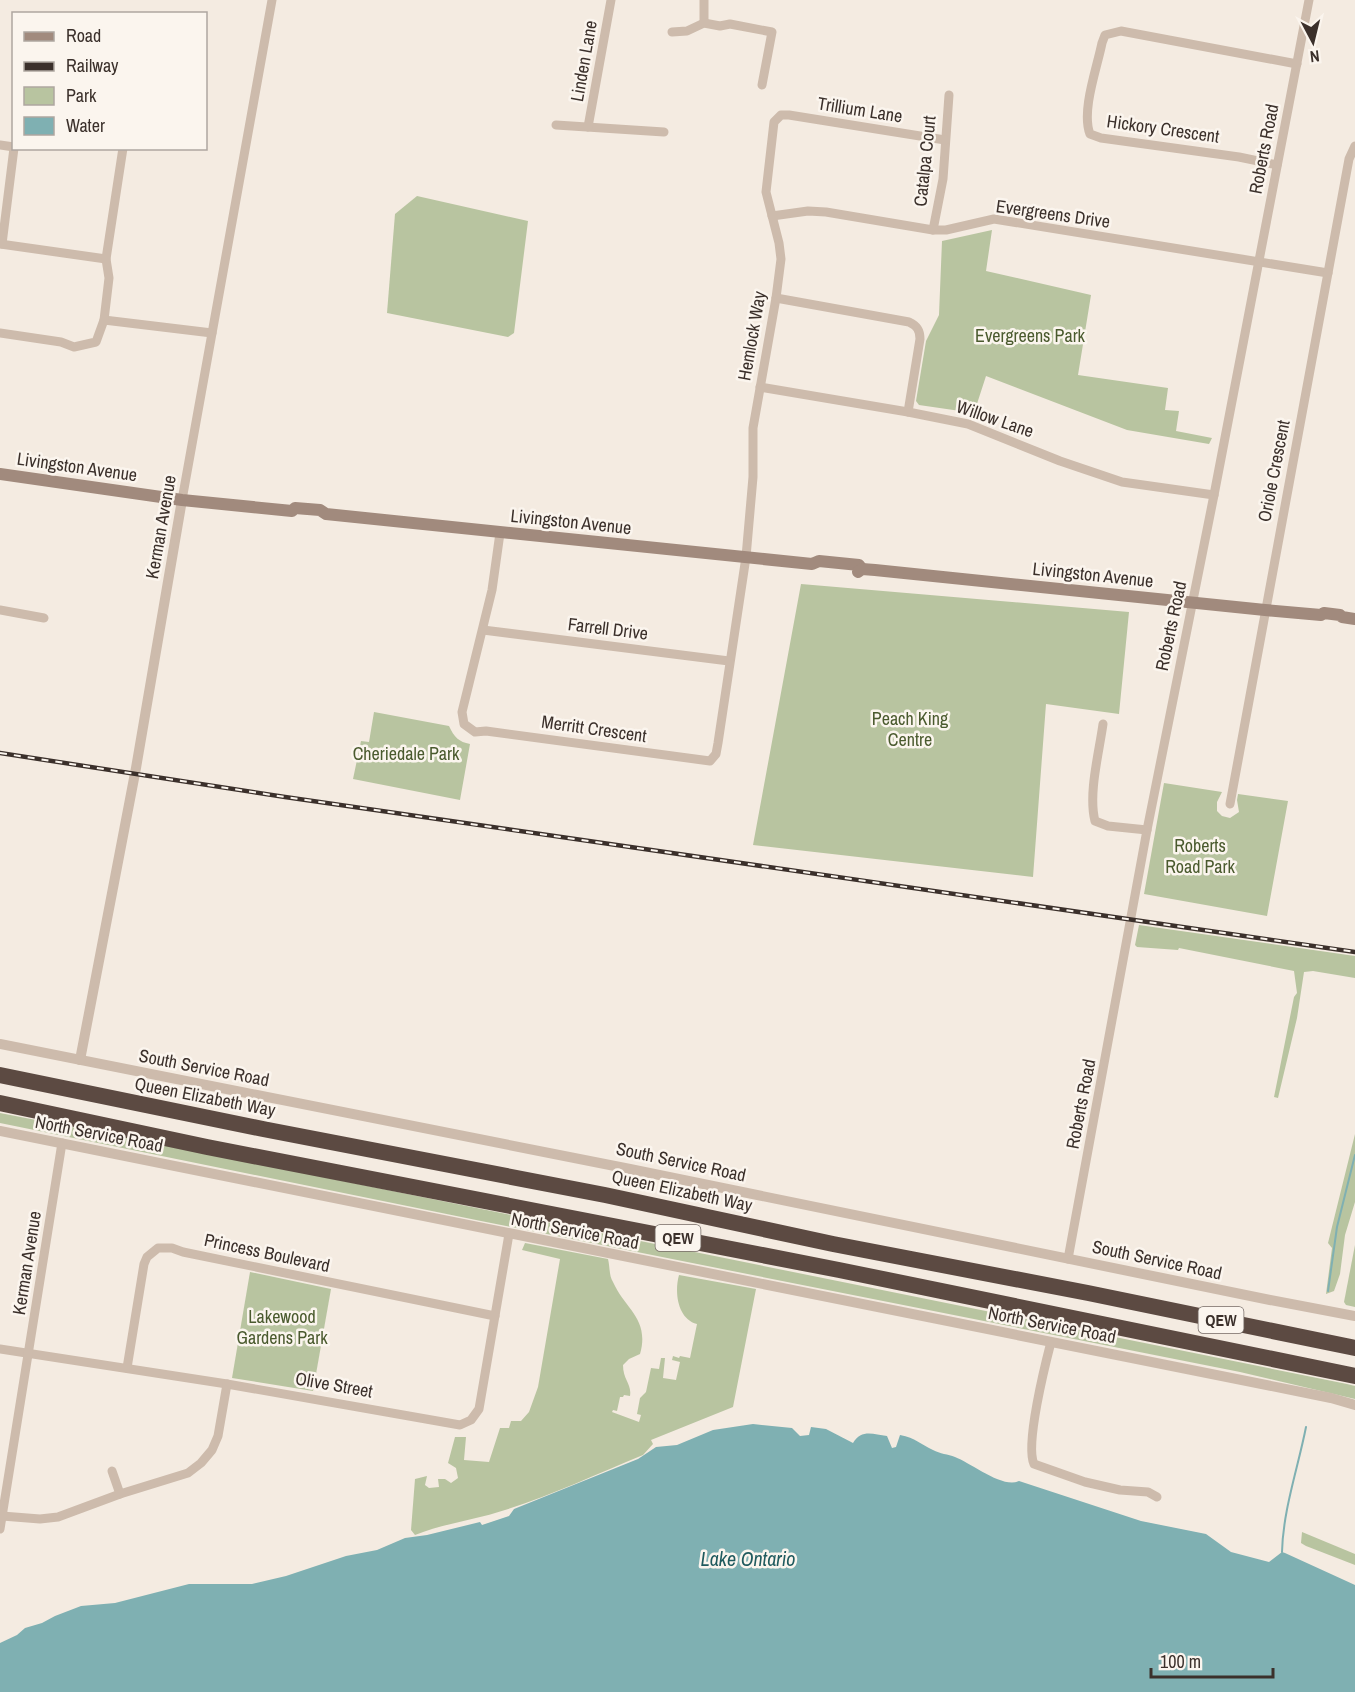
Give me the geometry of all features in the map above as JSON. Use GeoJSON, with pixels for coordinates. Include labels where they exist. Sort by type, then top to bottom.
{"type":"FeatureCollection","features":[{"type":"Feature","properties":{"kind":"highway","name":"Queen Elizabeth Way"},"geometry":{"type":"LineString","coordinates":[[0,1075],[605,1195],[833,1244],[1355,1348]]}},
{"type":"Feature","properties":{"kind":"highway","name":"QEW"},"geometry":{"type":"LineString","coordinates":[[0,1103],[219,1149],[839,1270],[1355,1376]]}},
{"type":"Feature","properties":{"kind":"main road","name":"Livingston Avenue"},"geometry":{"type":"LineString","coordinates":[[0,474],[182,500],[292,511],[295,508],[320,510],[326,514],[812,564],[819,561],[859,565],[862,569],[1265,610],[1321,615],[1324,613],[1349,618]]}},
{"type":"Feature","properties":{"kind":"street","name":"Kerman Avenue"},"geometry":{"type":"LineString","coordinates":[[80,1060],[135,768],[273,0]]}},
{"type":"Feature","properties":{"kind":"street","name":"Linden Lane"},"geometry":{"type":"LineString","coordinates":[[588,127],[611,0]]}},
{"type":"Feature","properties":{"kind":"street"},"geometry":{"type":"LineString","coordinates":[[704,0],[704,23]]}},
{"type":"Feature","properties":{"kind":"street","name":"Roberts Road"},"geometry":{"type":"LineString","coordinates":[[1068,1259],[1148,830],[1309,0]]}},
{"type":"Feature","properties":{"kind":"street"},"geometry":{"type":"LineString","coordinates":[[672,32],[687,31],[704,23],[720,26],[730,24],[772,32],[762,85]]}},
{"type":"Feature","properties":{"kind":"street","name":"Hickory Crescent"},"geometry":{"type":"LineString","coordinates":[[1277,165],[1239,157],[1101,138],[1090,134],[1087,126],[1089,106],[1102,43],[1105,35],[1110,33],[1121,31],[1297,64]]}},
{"type":"Feature","properties":{"kind":"street","name":"Catalpa Court"},"geometry":{"type":"LineString","coordinates":[[933,230],[943,179],[949,95]]}},
{"type":"Feature","properties":{"kind":"street","name":"Trillium Lane"},"geometry":{"type":"LineString","coordinates":[[774,122],[780,115],[945,140]]}},
{"type":"Feature","properties":{"kind":"street","name":"Hemlock Way"},"geometry":{"type":"LineString","coordinates":[[746,557],[753,477],[753,428],[781,259],[766,192],[774,122]]}},
{"type":"Feature","properties":{"kind":"street"},"geometry":{"type":"LineString","coordinates":[[556,125],[664,132]]}},
{"type":"Feature","properties":{"kind":"street","name":"Oriole Crescent"},"geometry":{"type":"LineString","coordinates":[[1230,804],[1349,159],[1355,146]]}},
{"type":"Feature","properties":{"kind":"street"},"geometry":{"type":"LineString","coordinates":[[14,150],[1,244],[106,259]]}},
{"type":"Feature","properties":{"kind":"street"},"geometry":{"type":"LineString","coordinates":[[0,333],[61,342],[74,347],[96,342],[104,320],[109,278],[106,259],[123,150]]}},
{"type":"Feature","properties":{"kind":"street","name":"Evergreens Drive"},"geometry":{"type":"LineString","coordinates":[[772,216],[808,211],[825,212],[933,230],[946,230],[994,219],[1328,273]]}},
{"type":"Feature","properties":{"kind":"street"},"geometry":{"type":"LineString","coordinates":[[776,298],[909,322],[915,326],[920,332],[920,339],[908,412]]}},
{"type":"Feature","properties":{"kind":"street"},"geometry":{"type":"LineString","coordinates":[[104,320],[212,333]]}},
{"type":"Feature","properties":{"kind":"street","name":"Willow Lane"},"geometry":{"type":"LineString","coordinates":[[760,387],[908,412],[975,426],[1060,461],[1122,482],[1214,495]]}},
{"type":"Feature","properties":{"kind":"street","name":"Merritt Crescent"},"geometry":{"type":"LineString","coordinates":[[500,532],[492,590],[462,712],[464,724],[475,732],[486,731],[710,761],[716,754],[746,557]]}},
{"type":"Feature","properties":{"kind":"street"},"geometry":{"type":"LineString","coordinates":[[0,610],[44,618]]}},
{"type":"Feature","properties":{"kind":"street","name":"Farrell Drive"},"geometry":{"type":"LineString","coordinates":[[483,630],[729,661]]}},
{"type":"Feature","properties":{"kind":"street"},"geometry":{"type":"LineString","coordinates":[[1103,724],[1094,791],[1095,821],[1108,826],[1148,830]]}},
{"type":"Feature","properties":{"kind":"street","name":"South Service Road"},"geometry":{"type":"LineString","coordinates":[[0,1044],[630,1169],[1261,1299],[1355,1316]]}},
{"type":"Feature","properties":{"kind":"street","name":"North Service Road"},"geometry":{"type":"LineString","coordinates":[[0,1131],[1331,1398],[1355,1405]]}},
{"type":"Feature","properties":{"kind":"street","name":"Kerman Avenue"},"geometry":{"type":"LineString","coordinates":[[0,1529],[8,1450],[30,1353],[62,1143]]}},
{"type":"Feature","properties":{"kind":"street","name":"Olive Street"},"geometry":{"type":"LineString","coordinates":[[0,1349],[383,1410],[442,1423],[467,1424],[479,1410],[509,1234]]}},
{"type":"Feature","properties":{"kind":"street","name":"Princess Boulevard"},"geometry":{"type":"LineString","coordinates":[[127,1368],[144,1264],[147,1257],[158,1248],[172,1248],[495,1316]]}},
{"type":"Feature","properties":{"kind":"street"},"geometry":{"type":"LineString","coordinates":[[1051,1342],[1033,1428],[1030,1457],[1034,1464],[1085,1482],[1120,1490],[1148,1492],[1157,1497]]}},
{"type":"Feature","properties":{"kind":"street"},"geometry":{"type":"LineString","coordinates":[[2,1516],[40,1519],[58,1517],[120,1494],[188,1473],[212,1450],[218,1436],[227,1384]]}},
{"type":"Feature","properties":{"kind":"street"},"geometry":{"type":"LineString","coordinates":[[112,1471],[120,1494]]}},
{"type":"Feature","properties":{"kind":"green space"},"geometry":{"type":"Polygon","coordinates":[[[417,196],[528,221],[514,333],[508,337],[387,313],[395,214],[417,196]]]}},
{"type":"Feature","properties":{"kind":"green space","name":"Evergreens Park"},"geometry":{"type":"Polygon","coordinates":[[[992,230],[986,271],[1091,295],[1078,375],[1168,388],[1165,410],[1179,411],[1176,431],[1212,438],[1209,444],[1127,430],[986,376],[974,413],[919,405],[916,401],[926,341],[939,315],[942,241],[992,230]]]}},
{"type":"Feature","properties":{"kind":"green space","name":"Peach King Centre"},"geometry":{"type":"Polygon","coordinates":[[[801,584],[1129,612],[1119,714],[1046,704],[1033,877],[753,845],[801,584]]]}},
{"type":"Feature","properties":{"kind":"green space","name":"Cheriedale Park"},"geometry":{"type":"Polygon","coordinates":[[[374,712],[449,726],[457,738],[470,744],[460,800],[353,779],[361,741],[369,742],[374,712]]]}},
{"type":"Feature","properties":{"kind":"green space","name":"Roberts Road Park"},"geometry":{"type":"Polygon","coordinates":[[[1164,783],[1222,792],[1217,802],[1217,811],[1222,816],[1230,818],[1239,812],[1238,794],[1288,801],[1267,916],[1144,894],[1164,783]]]}},
{"type":"Feature","properties":{"kind":"green space"},"geometry":{"type":"Polygon","coordinates":[[[1139,925],[1355,956],[1355,978],[1313,971],[1304,972],[1297,1018],[1278,1098],[1274,1097],[1294,997],[1297,993],[1294,971],[1179,948],[1178,950],[1137,947],[1135,945],[1139,925]]]}},
{"type":"Feature","properties":{"kind":"green space"},"geometry":{"type":"Polygon","coordinates":[[[0,1113],[1347,1384],[1355,1386],[1355,1399],[1240,1372],[0,1123],[0,1113]]]}},
{"type":"Feature","properties":{"kind":"green space"},"geometry":{"type":"Polygon","coordinates":[[[1355,1134],[1355,1202],[1345,1235],[1340,1274],[1334,1291],[1326,1294],[1332,1248],[1328,1243],[1355,1134]]]}},
{"type":"Feature","properties":{"kind":"green space"},"geometry":{"type":"Polygon","coordinates":[[[525,1243],[608,1259],[612,1280],[635,1315],[642,1332],[640,1354],[623,1365],[630,1396],[620,1397],[617,1411],[612,1412],[639,1422],[641,1415],[637,1414],[640,1398],[646,1392],[651,1368],[659,1369],[661,1358],[665,1358],[663,1378],[676,1380],[680,1362],[672,1360],[673,1356],[690,1358],[697,1324],[685,1317],[679,1304],[677,1290],[679,1275],[756,1289],[733,1407],[651,1440],[653,1444],[643,1455],[557,1491],[505,1510],[415,1535],[411,1530],[415,1479],[427,1476],[425,1485],[429,1488],[439,1487],[438,1479],[445,1479],[451,1483],[458,1478],[456,1468],[448,1463],[455,1437],[466,1437],[464,1460],[489,1462],[500,1428],[509,1428],[511,1421],[521,1421],[529,1412],[538,1387],[560,1259],[522,1250],[525,1243]]]}},
{"type":"Feature","properties":{"kind":"green space"},"geometry":{"type":"Polygon","coordinates":[[[1355,1245],[1355,1307],[1346,1305],[1344,1302],[1355,1245]]]}},
{"type":"Feature","properties":{"kind":"green space","name":"Lakewood Gardens Park"},"geometry":{"type":"Polygon","coordinates":[[[250,1272],[331,1289],[313,1391],[232,1378],[250,1272]]]}},
{"type":"Feature","properties":{"kind":"green space"},"geometry":{"type":"Polygon","coordinates":[[[1302,1532],[1355,1554],[1355,1565],[1301,1543],[1302,1532]]]}},
{"type":"Feature","properties":{"kind":"water","name":"Lake Ontario"},"geometry":{"type":"Polygon","coordinates":[[[753,1424],[792,1428],[800,1436],[809,1435],[811,1427],[826,1429],[853,1443],[864,1434],[887,1436],[892,1448],[896,1447],[900,1435],[905,1436],[962,1460],[996,1479],[1012,1483],[1019,1481],[1141,1521],[1206,1534],[1231,1552],[1269,1562],[1282,1552],[1285,1553],[1355,1585],[1355,1692],[0,1692],[0,1643],[17,1635],[25,1628],[81,1606],[115,1603],[189,1584],[252,1584],[286,1576],[346,1556],[377,1550],[405,1538],[480,1522],[482,1525],[509,1516],[514,1509],[638,1459],[656,1447],[677,1445],[713,1430],[753,1424]]]}},
{"type":"Feature","properties":{"kind":"waterway"},"geometry":{"type":"LineString","coordinates":[[1328,1291],[1337,1227],[1355,1155]]}},
{"type":"Feature","properties":{"kind":"waterway"},"geometry":{"type":"LineString","coordinates":[[1282,1552],[1288,1505],[1306,1427]]}},
{"type":"Feature","properties":{"kind":"railway"},"geometry":{"type":"LineString","coordinates":[[0,753],[285,797],[1355,952]]}}]}
